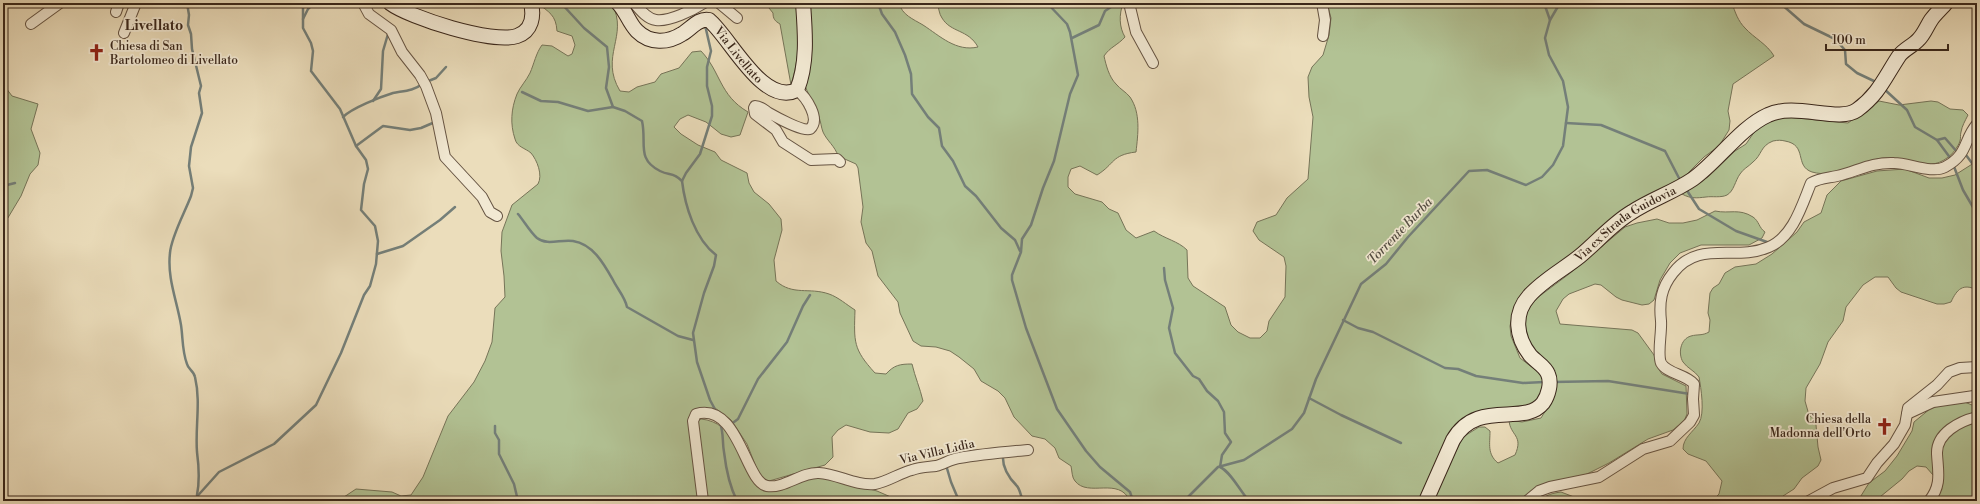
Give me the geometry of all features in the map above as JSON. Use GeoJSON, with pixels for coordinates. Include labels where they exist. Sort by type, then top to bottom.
{"type":"FeatureCollection","features":[{"type":"Feature","properties":{"kind":"street"},"geometry":{"type":"LineString","coordinates":[[31,24],[60,3]]}},
{"type":"Feature","properties":{"kind":"street"},"geometry":{"type":"LineString","coordinates":[[124,33],[136,3]]}},
{"type":"Feature","properties":{"kind":"street"},"geometry":{"type":"LineString","coordinates":[[363,3],[369,14],[391,30],[402,52],[420,75],[426,86],[436,113],[445,157],[482,197],[490,212],[497,216]]}},
{"type":"Feature","properties":{"kind":"street"},"geometry":{"type":"LineString","coordinates":[[390,3],[409,14],[472,34],[510,37],[517,36],[529,26],[534,15],[531,3]]}},
{"type":"Feature","properties":{"kind":"street","name":"Via Livellato"},"geometry":{"type":"LineString","coordinates":[[618,3],[637,31],[649,40],[654,41],[675,37],[699,21],[709,20],[758,79],[777,91],[786,93],[797,90]]}},
{"type":"Feature","properties":{"kind":"street"},"geometry":{"type":"LineString","coordinates":[[634,3],[642,13],[656,20],[674,17],[704,3]]}},
{"type":"Feature","properties":{"kind":"street"},"geometry":{"type":"LineString","coordinates":[[719,3],[737,18]]}},
{"type":"Feature","properties":{"kind":"street"},"geometry":{"type":"LineString","coordinates":[[803,3],[804,51],[797,90],[806,98],[814,118],[814,124],[810,129],[803,129],[769,113],[759,106],[755,106],[755,114],[776,130],[783,142],[811,160],[837,159],[840,162]]}},
{"type":"Feature","properties":{"kind":"street"},"geometry":{"type":"LineString","coordinates":[[1129,3],[1136,32],[1153,63]]}},
{"type":"Feature","properties":{"kind":"street"},"geometry":{"type":"LineString","coordinates":[[1322,3],[1326,20],[1323,36]]}},
{"type":"Feature","properties":{"kind":"street","name":"Via ex Strada Guidovia"},"geometry":{"type":"LineString","coordinates":[[1426,501],[1453,440],[1464,426],[1486,416],[1526,413],[1535,410],[1546,399],[1550,383],[1549,375],[1530,354],[1518,329],[1519,312],[1529,295],[1578,257],[1630,213],[1674,191],[1694,178],[1718,155],[1767,115],[1779,110],[1794,109],[1840,114],[1858,110],[1881,87],[1899,56],[1919,40],[1932,18],[1946,3]]}},
{"type":"Feature","properties":{"kind":"street"},"geometry":{"type":"LineString","coordinates":[[1527,501],[1539,491],[1550,487],[1599,477],[1643,449],[1670,441],[1690,422],[1694,415],[1694,384],[1690,379],[1666,368],[1661,363],[1660,356],[1662,327],[1660,306],[1661,293],[1667,280],[1679,265],[1693,256],[1709,253],[1755,252],[1770,247],[1784,235],[1798,216],[1811,183],[1816,180],[1839,176],[1861,167],[1879,163],[1908,163],[1929,170],[1944,168],[1965,150],[1972,130],[1977,124]]}},
{"type":"Feature","properties":{"kind":"street"},"geometry":{"type":"LineString","coordinates":[[1808,501],[1834,488],[1867,478],[1876,463],[1894,444],[1905,425],[1908,408],[1936,386],[1949,372],[1960,368],[1977,366]]}},
{"type":"Feature","properties":{"kind":"street"},"geometry":{"type":"LineString","coordinates":[[1907,414],[1933,402],[1952,398],[1974,396],[1977,398]]}},
{"type":"Feature","properties":{"kind":"street","name":"Via Villa Lidia"},"geometry":{"type":"LineString","coordinates":[[703,501],[693,421],[696,414],[704,412],[714,415],[738,438],[755,477],[761,484],[767,486],[776,486],[802,476],[819,473],[862,484],[877,484],[912,470],[937,465],[957,458],[1028,450]]}},
{"type":"Feature","properties":{"kind":"street"},"geometry":{"type":"LineString","coordinates":[[1929,501],[1938,483],[1940,472],[1937,452],[1940,439],[1952,428],[1968,419],[1977,417]]}},
{"type":"Feature","properties":{"kind":"green space"},"geometry":{"type":"Polygon","coordinates":[[[537,3],[612,4],[616,15],[617,26],[612,67],[614,79],[620,91],[629,92],[637,87],[655,82],[661,74],[679,68],[692,52],[701,51],[708,59],[731,98],[748,112],[740,135],[731,137],[721,134],[706,122],[688,115],[680,119],[674,127],[681,134],[698,145],[715,152],[721,160],[747,173],[749,183],[754,192],[769,204],[781,219],[782,230],[774,260],[776,281],[782,286],[795,290],[815,291],[832,295],[855,310],[856,344],[862,358],[875,373],[886,374],[898,366],[912,364],[923,401],[917,409],[908,413],[898,429],[889,433],[870,432],[846,425],[838,430],[832,437],[833,457],[825,465],[769,481],[760,477],[747,444],[731,420],[715,408],[695,410],[689,417],[700,501],[338,501],[356,489],[392,492],[401,496],[411,495],[423,477],[448,416],[474,382],[485,361],[492,342],[495,308],[505,297],[501,251],[502,232],[512,205],[538,184],[540,176],[539,168],[533,156],[531,153],[519,146],[513,133],[512,111],[515,100],[518,91],[530,73],[542,45],[552,46],[568,56],[572,54],[575,45],[572,36],[557,31],[555,21],[551,14],[537,3]]]}},
{"type":"Feature","properties":{"kind":"green space"},"geometry":{"type":"Polygon","coordinates":[[[765,3],[799,3],[799,44],[791,85],[780,24],[775,20],[773,13],[765,3]]]}},
{"type":"Feature","properties":{"kind":"green space"},"geometry":{"type":"Polygon","coordinates":[[[807,3],[899,3],[900,7],[908,16],[942,38],[955,45],[970,48],[978,47],[974,41],[965,34],[946,23],[940,15],[937,3],[1123,3],[1120,21],[1125,37],[1104,56],[1111,78],[1130,97],[1136,110],[1138,124],[1136,152],[1122,155],[1097,175],[1080,166],[1071,169],[1068,177],[1068,187],[1075,194],[1102,202],[1109,209],[1118,213],[1126,230],[1136,238],[1154,231],[1176,242],[1187,250],[1188,278],[1193,286],[1225,307],[1231,325],[1238,332],[1250,338],[1260,338],[1267,331],[1269,321],[1285,297],[1286,266],[1284,257],[1259,240],[1253,231],[1257,222],[1276,215],[1287,198],[1308,179],[1313,117],[1309,97],[1308,77],[1312,67],[1323,55],[1329,35],[1331,18],[1327,3],[1732,3],[1737,16],[1743,25],[1768,48],[1774,56],[1733,84],[1728,111],[1730,121],[1729,130],[1719,146],[1704,157],[1680,181],[1514,309],[1510,326],[1511,336],[1520,358],[1542,375],[1546,384],[1535,405],[1478,414],[1431,476],[1418,501],[1130,501],[1125,494],[1119,490],[1111,488],[1088,488],[1081,486],[1074,480],[1071,466],[1059,458],[1055,448],[1045,439],[1032,436],[1014,417],[1005,398],[998,391],[981,381],[974,369],[950,351],[936,347],[921,346],[913,341],[900,313],[898,302],[878,276],[872,251],[866,243],[861,222],[863,207],[858,168],[856,164],[838,156],[823,132],[820,119],[805,86],[807,3]]]}},
{"type":"Feature","properties":{"kind":"green space"},"geometry":{"type":"Polygon","coordinates":[[[3,84],[12,96],[38,104],[31,129],[40,153],[38,165],[30,174],[21,196],[3,226],[3,84]]]}},
{"type":"Feature","properties":{"kind":"green space"},"geometry":{"type":"Polygon","coordinates":[[[1879,101],[1899,105],[1931,101],[1938,102],[1950,109],[1963,110],[1968,115],[1962,128],[1958,146],[1949,157],[1932,164],[1883,158],[1839,171],[1821,174],[1812,172],[1803,165],[1799,151],[1792,143],[1782,140],[1773,141],[1766,145],[1756,159],[1741,172],[1731,191],[1727,195],[1719,197],[1694,198],[1682,194],[1686,189],[1708,177],[1735,151],[1746,144],[1757,128],[1777,116],[1848,123],[1879,101]]]}},
{"type":"Feature","properties":{"kind":"green space"},"geometry":{"type":"Polygon","coordinates":[[[1977,161],[1977,290],[1968,287],[1961,288],[1951,302],[1937,304],[1901,292],[1888,277],[1875,277],[1863,285],[1846,307],[1843,321],[1828,342],[1820,364],[1806,388],[1805,401],[1809,415],[1814,419],[1816,425],[1821,460],[1818,466],[1802,478],[1794,489],[1783,496],[1780,501],[1712,501],[1719,494],[1722,481],[1706,461],[1688,454],[1683,449],[1686,438],[1701,419],[1702,400],[1699,377],[1683,362],[1680,351],[1682,343],[1687,338],[1693,335],[1709,332],[1710,320],[1708,313],[1710,293],[1713,288],[1719,284],[1725,273],[1735,267],[1756,264],[1772,254],[1797,232],[1804,222],[1821,213],[1827,195],[1841,181],[1877,171],[1905,169],[1929,178],[1942,178],[1955,175],[1977,161]]]}},
{"type":"Feature","properties":{"kind":"green space"},"geometry":{"type":"Polygon","coordinates":[[[1715,211],[1748,214],[1758,222],[1761,229],[1765,232],[1762,238],[1749,245],[1701,245],[1680,253],[1670,263],[1660,280],[1654,300],[1649,304],[1642,305],[1622,300],[1601,285],[1595,284],[1569,294],[1563,299],[1556,311],[1560,324],[1632,330],[1638,333],[1654,355],[1658,368],[1662,374],[1686,386],[1687,414],[1684,421],[1673,430],[1648,439],[1609,463],[1583,476],[1534,489],[1520,501],[1431,501],[1463,437],[1479,427],[1485,427],[1490,431],[1492,456],[1498,463],[1515,455],[1517,448],[1517,439],[1509,420],[1522,422],[1541,418],[1549,405],[1556,388],[1530,344],[1525,331],[1525,313],[1537,298],[1569,274],[1625,227],[1657,219],[1669,223],[1683,223],[1697,220],[1715,211]]]}},
{"type":"Feature","properties":{"kind":"green space"},"geometry":{"type":"Polygon","coordinates":[[[1962,401],[1977,407],[1977,501],[1933,501],[1941,484],[1926,467],[1917,466],[1909,471],[1902,479],[1875,501],[1860,501],[1859,499],[1869,483],[1885,471],[1897,456],[1912,431],[1914,422],[1931,408],[1952,402],[1962,401]]]}},
{"type":"Feature","properties":{"kind":"green space"},"geometry":{"type":"Polygon","coordinates":[[[701,419],[722,427],[730,435],[742,454],[756,485],[819,476],[877,491],[900,501],[707,501],[697,422],[701,419]]]}},
{"type":"Feature","properties":{"kind":"green space"},"geometry":{"type":"Polygon","coordinates":[[[1561,492],[1574,497],[1602,501],[1540,501],[1544,497],[1561,492]]]}},
{"type":"Feature","properties":{"kind":"waterway"},"geometry":{"type":"LineString","coordinates":[[187,3],[189,15],[188,25],[191,34],[192,49],[201,86],[199,93],[202,113],[191,147],[189,166],[193,188],[173,240],[169,262],[171,280],[181,325],[184,354],[188,366],[194,375],[197,386],[197,443],[199,474],[197,495]]}},
{"type":"Feature","properties":{"kind":"waterway"},"geometry":{"type":"LineString","coordinates":[[193,501],[219,472],[274,444],[316,405],[341,353],[364,295],[370,286],[376,264],[378,241],[375,226],[361,210],[364,184],[368,169],[366,160],[356,146],[340,109],[311,71],[313,51],[311,43],[303,28],[303,3]]}},
{"type":"Feature","properties":{"kind":"waterway"},"geometry":{"type":"LineString","coordinates":[[303,19],[308,9],[314,3]]}},
{"type":"Feature","properties":{"kind":"waterway"},"geometry":{"type":"LineString","coordinates":[[561,3],[584,28],[607,47],[609,67],[606,88],[613,107],[625,111],[642,121],[645,156],[648,161],[660,171],[674,175],[682,181],[683,191],[692,221],[702,240],[716,255],[693,333],[697,362],[710,400],[717,413]]}},
{"type":"Feature","properties":{"kind":"waterway"},"geometry":{"type":"LineString","coordinates":[[878,3],[882,14],[895,32],[905,55],[911,74],[912,94],[928,117],[939,128],[942,146],[953,161],[965,186],[976,196],[1001,228],[1015,240],[1020,251]]}},
{"type":"Feature","properties":{"kind":"waterway"},"geometry":{"type":"LineString","coordinates":[[1047,3],[1067,24],[1070,32],[1078,75],[1070,94],[1054,161],[1043,188],[1031,225],[1022,239],[1021,252],[1012,275],[1012,280],[1026,328],[1057,409],[1086,451],[1100,467],[1130,492],[1133,501]]}},
{"type":"Feature","properties":{"kind":"waterway"},"geometry":{"type":"LineString","coordinates":[[1072,38],[1099,25],[1105,11],[1117,3]]}},
{"type":"Feature","properties":{"kind":"waterway"},"geometry":{"type":"LineString","coordinates":[[1544,3],[1550,20]]}},
{"type":"Feature","properties":{"kind":"waterway","name":"Torrente Burba"},"geometry":{"type":"LineString","coordinates":[[1184,501],[1218,467],[1244,460],[1292,429],[1304,413],[1316,379],[1361,284],[1386,264],[1408,237],[1469,171],[1487,170],[1526,185],[1542,177],[1553,165],[1563,146],[1568,107],[1563,81],[1549,55],[1545,38],[1550,20],[1560,3]]}},
{"type":"Feature","properties":{"kind":"waterway"},"geometry":{"type":"LineString","coordinates":[[1780,3],[1804,24],[1835,39],[1845,50],[1846,64],[1857,73],[1876,82]]}},
{"type":"Feature","properties":{"kind":"waterway"},"geometry":{"type":"LineString","coordinates":[[682,181],[700,154],[712,116],[712,106],[707,86],[707,67],[711,51],[705,25]]}},
{"type":"Feature","properties":{"kind":"waterway"},"geometry":{"type":"LineString","coordinates":[[373,101],[381,89],[383,51],[388,34]]}},
{"type":"Feature","properties":{"kind":"waterway"},"geometry":{"type":"LineString","coordinates":[[426,82],[436,78],[446,67]]}},
{"type":"Feature","properties":{"kind":"waterway"},"geometry":{"type":"LineString","coordinates":[[343,117],[353,110],[374,100],[393,93],[412,89],[422,84]]}},
{"type":"Feature","properties":{"kind":"waterway"},"geometry":{"type":"LineString","coordinates":[[1883,88],[1907,110],[1915,127],[1937,140],[1951,159]]}},
{"type":"Feature","properties":{"kind":"waterway"},"geometry":{"type":"LineString","coordinates":[[522,92],[541,101],[558,102],[588,111],[613,107]]}},
{"type":"Feature","properties":{"kind":"waterway"},"geometry":{"type":"LineString","coordinates":[[356,146],[383,126],[410,130],[421,128],[435,122]]}},
{"type":"Feature","properties":{"kind":"waterway"},"geometry":{"type":"LineString","coordinates":[[1566,123],[1601,125],[1665,151],[1681,182]]}},
{"type":"Feature","properties":{"kind":"waterway"},"geometry":{"type":"LineString","coordinates":[[1937,140],[1945,138],[1958,153]]}},
{"type":"Feature","properties":{"kind":"waterway"},"geometry":{"type":"LineString","coordinates":[[1963,154],[1966,155],[1977,170]]}},
{"type":"Feature","properties":{"kind":"waterway"},"geometry":{"type":"LineString","coordinates":[[1953,164],[1963,190],[1977,214]]}},
{"type":"Feature","properties":{"kind":"waterway"},"geometry":{"type":"LineString","coordinates":[[3,186],[15,183]]}},
{"type":"Feature","properties":{"kind":"waterway"},"geometry":{"type":"LineString","coordinates":[[1686,189],[1699,209],[1736,231],[1767,242]]}},
{"type":"Feature","properties":{"kind":"waterway"},"geometry":{"type":"LineString","coordinates":[[377,254],[403,246],[440,220],[455,207]]}},
{"type":"Feature","properties":{"kind":"waterway"},"geometry":{"type":"LineString","coordinates":[[518,214],[532,233],[537,238],[545,242],[573,241],[592,250],[602,261],[623,297],[627,307],[678,336],[693,340]]}},
{"type":"Feature","properties":{"kind":"waterway"},"geometry":{"type":"LineString","coordinates":[[1164,268],[1165,280],[1173,308],[1169,328],[1175,353],[1193,376],[1199,379],[1207,391],[1218,401],[1224,412],[1225,433],[1231,442],[1222,455],[1220,467],[1232,477],[1249,501]]}},
{"type":"Feature","properties":{"kind":"waterway"},"geometry":{"type":"LineString","coordinates":[[730,425],[738,419],[758,379],[787,342],[803,306],[810,295]]}},
{"type":"Feature","properties":{"kind":"waterway"},"geometry":{"type":"LineString","coordinates":[[1343,320],[1358,328],[1373,332],[1445,368],[1458,369],[1476,376],[1523,383],[1544,382]]}},
{"type":"Feature","properties":{"kind":"waterway"},"geometry":{"type":"LineString","coordinates":[[1553,382],[1608,381],[1690,394]]}},
{"type":"Feature","properties":{"kind":"waterway"},"geometry":{"type":"LineString","coordinates":[[1309,398],[1341,415],[1401,443]]}},
{"type":"Feature","properties":{"kind":"waterway"},"geometry":{"type":"LineString","coordinates":[[720,423],[727,471],[737,501]]}},
{"type":"Feature","properties":{"kind":"waterway"},"geometry":{"type":"LineString","coordinates":[[495,426],[495,433],[499,440],[499,454],[514,484],[518,501]]}},
{"type":"Feature","properties":{"kind":"waterway"},"geometry":{"type":"LineString","coordinates":[[1003,455],[1007,472],[1018,487],[1023,501]]}},
{"type":"Feature","properties":{"kind":"waterway"},"geometry":{"type":"LineString","coordinates":[[946,465],[959,501]]}},
{"type":"Feature","properties":{"kind":"place","name":"Chiesa di San Bartolomeo di Livellato"},"geometry":{"type":"Point","coordinates":[97,53]}},
{"type":"Feature","properties":{"kind":"place","name":"Chiesa della Madonna dell'Orto"},"geometry":{"type":"Point","coordinates":[1884,426]}},
{"type":"Feature","properties":{"kind":"district","name":"Livellato"},"geometry":{"type":"Point","coordinates":[154,26]}}]}
